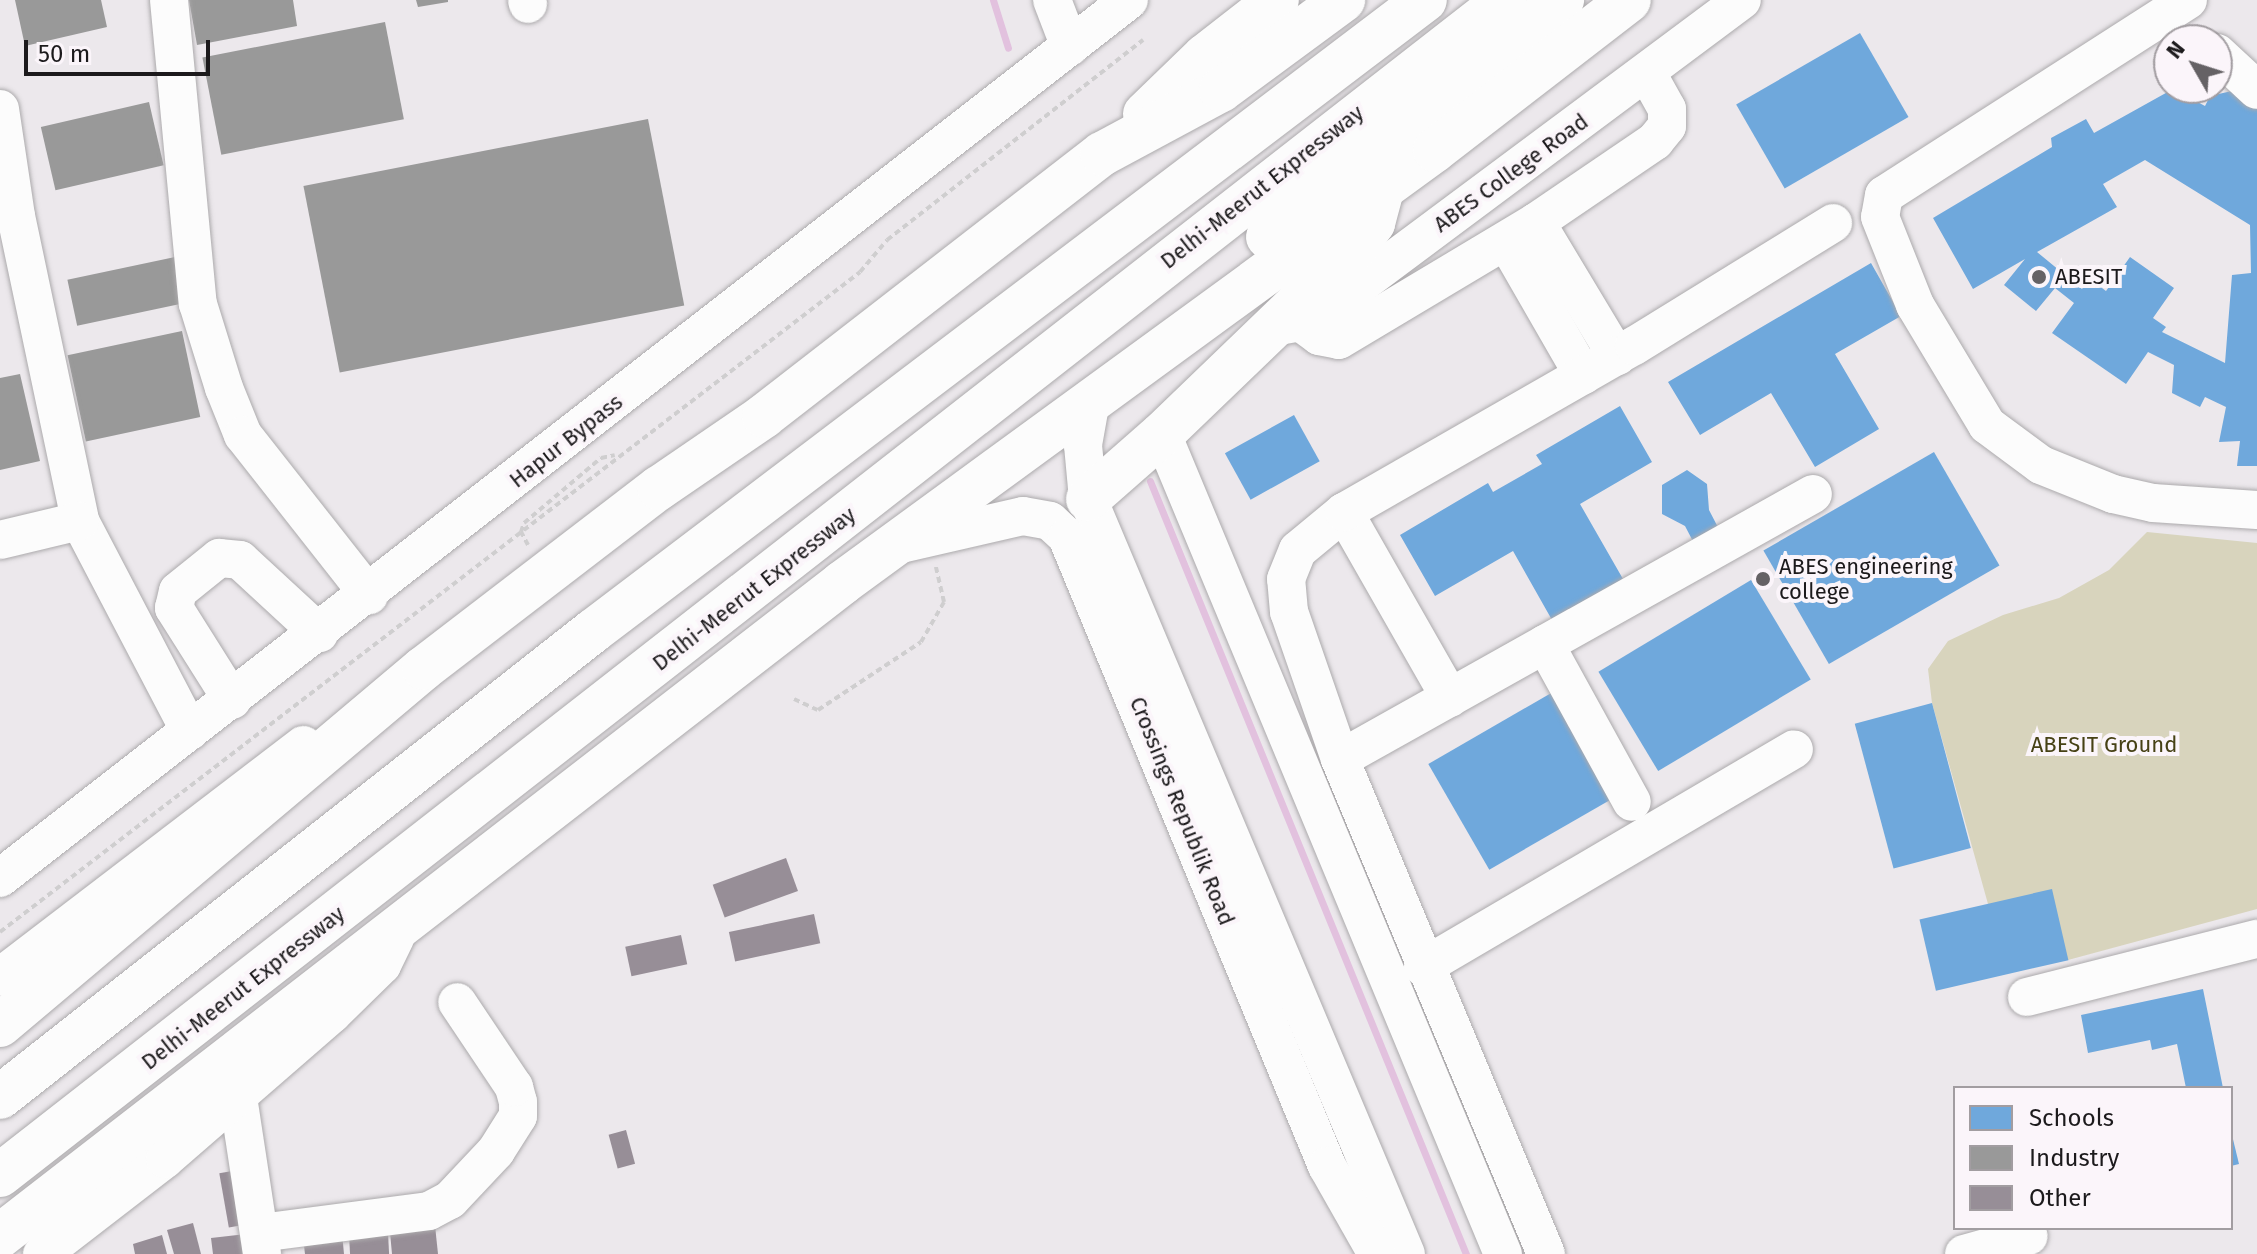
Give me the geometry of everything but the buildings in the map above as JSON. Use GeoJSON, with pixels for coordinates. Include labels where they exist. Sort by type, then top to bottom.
{"type":"FeatureCollection","features":[{"type":"Feature","properties":{"kind":"highway"},"geometry":{"type":"LineString","coordinates":[[0,1025],[424,668],[764,416],[1102,154],[1205,56],[1277,0]]}},
{"type":"Feature","properties":{"kind":"highway"},"geometry":{"type":"LineString","coordinates":[[1102,154],[1221,90],[1343,0]]}},
{"type":"Feature","properties":{"kind":"highway"},"geometry":{"type":"LineString","coordinates":[[1327,74],[1329,53],[1340,40],[1392,0]]}},
{"type":"Feature","properties":{"kind":"highway"},"geometry":{"type":"LineString","coordinates":[[0,1097],[593,631],[1425,0]]}},
{"type":"Feature","properties":{"kind":"highway","name":"Delhi-Meerut Expressway"},"geometry":{"type":"LineString","coordinates":[[0,1175],[880,491],[1230,210],[1505,0]]}},
{"type":"Feature","properties":{"kind":"highway"},"geometry":{"type":"LineString","coordinates":[[1091,400],[1128,348],[1414,123],[1562,0]]}},
{"type":"Feature","properties":{"kind":"highway"},"geometry":{"type":"LineString","coordinates":[[0,1236],[404,922],[908,543],[1091,400],[1381,190],[1629,0]]}},
{"type":"Feature","properties":{"kind":"highway"},"geometry":{"type":"LineString","coordinates":[[1088,499],[1286,325],[1355,248],[1373,223],[1381,190]]}},
{"type":"Feature","properties":{"kind":"street"},"geometry":{"type":"LineString","coordinates":[[169,0],[198,304],[224,388],[243,435],[369,595]]}},
{"type":"Feature","properties":{"kind":"street"},"geometry":{"type":"LineString","coordinates":[[1052,0],[1070,47]]}},
{"type":"Feature","properties":{"kind":"street","name":"Hapur Bypass"},"geometry":{"type":"LineString","coordinates":[[0,878],[369,595],[1129,0]]}},
{"type":"Feature","properties":{"kind":"street","name":"ABES College Road"},"geometry":{"type":"LineString","coordinates":[[1286,325],[1361,284],[1742,0]]}},
{"type":"Feature","properties":{"kind":"street"},"geometry":{"type":"LineString","coordinates":[[2188,0],[1884,195],[1880,217],[1915,305],[1987,425],[2041,465],[2113,494],[2153,503],[2257,510]]}},
{"type":"Feature","properties":{"kind":"street"},"geometry":{"type":"LineString","coordinates":[[2197,0],[2204,24]]}},
{"type":"Feature","properties":{"kind":"street"},"geometry":{"type":"LineString","coordinates":[[2233,68],[2257,90]]}},
{"type":"Feature","properties":{"kind":"street"},"geometry":{"type":"LineString","coordinates":[[1286,325],[1339,340],[1521,231],[1655,141],[1667,126],[1667,109],[1647,73]]}},
{"type":"Feature","properties":{"kind":"street"},"geometry":{"type":"LineString","coordinates":[[0,109],[8,218],[80,521],[190,731]]}},
{"type":"Feature","properties":{"kind":"street"},"geometry":{"type":"LineString","coordinates":[[1546,1254],[1423,967],[1340,759],[1289,612],[1286,579],[1298,550],[1344,512],[1617,357],[1833,223]]}},
{"type":"Feature","properties":{"kind":"street"},"geometry":{"type":"LineString","coordinates":[[1521,231],[1617,357]]}},
{"type":"Feature","properties":{"kind":"street"},"geometry":{"type":"LineString","coordinates":[[1521,231],[1583,375]]}},
{"type":"Feature","properties":{"kind":"street","name":"Crossings Republik Road"},"geometry":{"type":"LineString","coordinates":[[1091,400],[1083,445],[1088,499],[1406,1254]]}},
{"type":"Feature","properties":{"kind":"street"},"geometry":{"type":"LineString","coordinates":[[1162,434],[1503,1254]]}},
{"type":"Feature","properties":{"kind":"street"},"geometry":{"type":"LineString","coordinates":[[1340,759],[1813,494]]}},
{"type":"Feature","properties":{"kind":"street"},"geometry":{"type":"LineString","coordinates":[[1344,512],[1450,698]]}},
{"type":"Feature","properties":{"kind":"street","name":"Crossings Republik Road"},"geometry":{"type":"LineString","coordinates":[[908,543],[1023,516],[1050,521],[1067,537],[1327,1166],[1377,1254]]}},
{"type":"Feature","properties":{"kind":"street"},"geometry":{"type":"LineString","coordinates":[[0,540],[80,521]]}},
{"type":"Feature","properties":{"kind":"street"},"geometry":{"type":"LineString","coordinates":[[232,700],[174,608],[178,591],[219,558],[240,560],[319,633]]}},
{"type":"Feature","properties":{"kind":"street"},"geometry":{"type":"LineString","coordinates":[[1545,644],[1632,802]]}},
{"type":"Feature","properties":{"kind":"street"},"geometry":{"type":"LineString","coordinates":[[0,977],[309,740],[424,668]]}},
{"type":"Feature","properties":{"kind":"street"},"geometry":{"type":"LineString","coordinates":[[1423,967],[1794,749]]}},
{"type":"Feature","properties":{"kind":"street"},"geometry":{"type":"LineString","coordinates":[[42,1254],[238,1097],[382,965],[404,922]]}},
{"type":"Feature","properties":{"kind":"street"},"geometry":{"type":"LineString","coordinates":[[2027,997],[2257,939]]}},
{"type":"Feature","properties":{"kind":"street"},"geometry":{"type":"LineString","coordinates":[[238,1097],[261,1244],[429,1211],[450,1200],[496,1151],[518,1116],[514,1087],[457,1002]]}},
{"type":"Feature","properties":{"kind":"street"},"geometry":{"type":"LineString","coordinates":[[1964,1254],[2029,1236]]}},
{"type":"Feature","properties":{"kind":"path"},"geometry":{"type":"LineString","coordinates":[[0,932],[860,272],[887,240],[1143,40]]}},
{"type":"Feature","properties":{"kind":"path"},"geometry":{"type":"LineString","coordinates":[[550,572],[524,540],[524,523],[601,458],[615,455]]}},
{"type":"Feature","properties":{"kind":"path"},"geometry":{"type":"LineString","coordinates":[[794,699],[818,710],[921,642],[935,625],[944,602],[943,585],[908,543]]}},
{"type":"Feature","properties":{"kind":"green space","name":"ABESIT Ground"},"geometry":{"type":"Polygon","coordinates":[[[2147,532],[2257,543],[2257,909],[2068,960],[1988,904],[1932,703],[1928,669],[1948,641],[2003,615],[2059,598],[2109,570],[2147,532]]]}},
{"type":"Feature","properties":{"kind":"waterway"},"geometry":{"type":"LineString","coordinates":[[993,0],[1008,48]]}},
{"type":"Feature","properties":{"kind":"waterway"},"geometry":{"type":"LineString","coordinates":[[1150,481],[1466,1254]]}},
{"type":"Feature","properties":{"kind":"place","name":"ABESIT"},"geometry":{"type":"Point","coordinates":[2039,277]}},
{"type":"Feature","properties":{"kind":"place","name":"ABES engineering college"},"geometry":{"type":"Point","coordinates":[1763,579]}}]}
